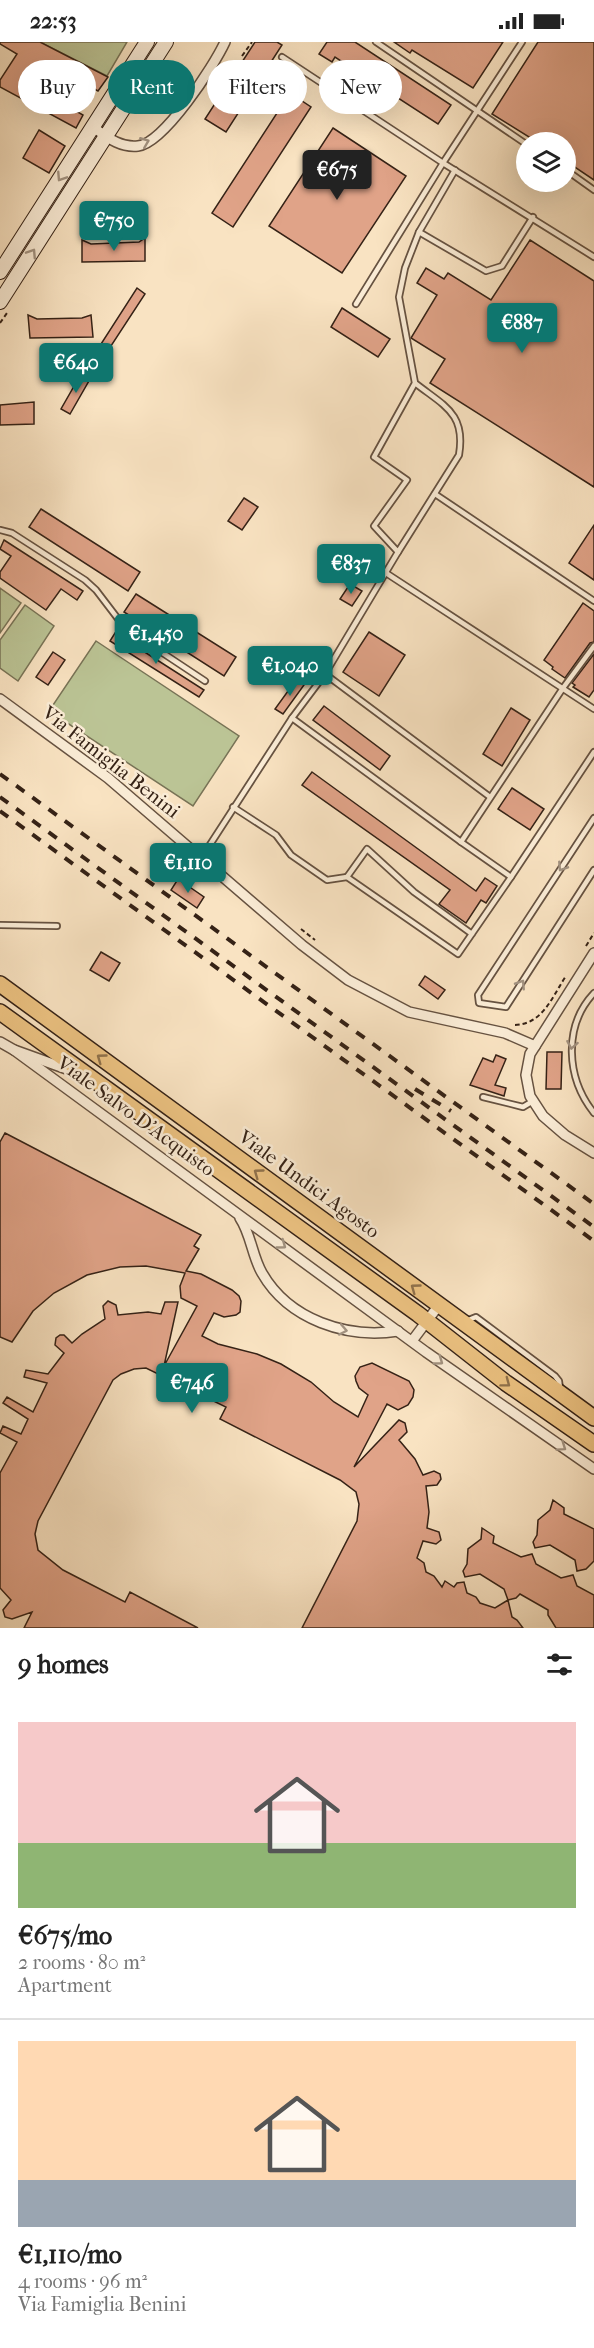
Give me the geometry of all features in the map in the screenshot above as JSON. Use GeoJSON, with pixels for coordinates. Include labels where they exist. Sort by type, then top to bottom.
{"type":"FeatureCollection","features":[{"type":"Feature","properties":{"kind":"main road"},"geometry":{"type":"LineString","coordinates":[[0,272],[147,42]]}},
{"type":"Feature","properties":{"kind":"main road"},"geometry":{"type":"LineString","coordinates":[[0,302],[166,42]]}},
{"type":"Feature","properties":{"kind":"main road","name":"Viale Undici Agosto"},"geometry":{"type":"LineString","coordinates":[[0,984],[594,1418]]}},
{"type":"Feature","properties":{"kind":"main road"},"geometry":{"type":"LineString","coordinates":[[0,1012],[427,1321],[506,1383],[594,1444]]}},
{"type":"Feature","properties":{"kind":"street"},"geometry":{"type":"LineString","coordinates":[[93,127],[119,145],[135,146],[154,139],[182,109],[225,42]]}},
{"type":"Feature","properties":{"kind":"street","name":"Via Famiglia Benini"},"geometry":{"type":"LineString","coordinates":[[0,699],[108,778],[302,945],[363,990],[410,1012],[505,1033],[535,1046]]}},
{"type":"Feature","properties":{"kind":"street"},"geometry":{"type":"LineString","coordinates":[[594,952],[530,1054],[526,1075],[533,1101],[550,1123],[594,1153]]}},
{"type":"Feature","properties":{"kind":"street"},"geometry":{"type":"LineString","coordinates":[[0,1042],[14,1050],[73,1071],[101,1086]]}},
{"type":"Feature","properties":{"kind":"street","name":"Viale Salvo D'Acquisto"},"geometry":{"type":"LineString","coordinates":[[14,1050],[398,1331],[594,1469]]}},
{"type":"Feature","properties":{"kind":"street","name":"Viale Salvo D'Acquisto"},"geometry":{"type":"LineString","coordinates":[[237,1212],[247,1229],[262,1274],[273,1288],[294,1307],[316,1321],[343,1330],[378,1333],[398,1331]]}},
{"type":"Feature","properties":{"kind":"street"},"geometry":{"type":"LineString","coordinates":[[412,1341],[439,1305]]}},
{"type":"Feature","properties":{"kind":"lane"},"geometry":{"type":"LineString","coordinates":[[375,42],[516,137]]}},
{"type":"Feature","properties":{"kind":"lane"},"geometry":{"type":"LineString","coordinates":[[356,304],[443,163],[522,42]]}},
{"type":"Feature","properties":{"kind":"lane"},"geometry":{"type":"LineString","coordinates":[[282,57],[443,163],[594,256]]}},
{"type":"Feature","properties":{"kind":"lane"},"geometry":{"type":"LineString","coordinates":[[398,552],[374,526],[407,480],[374,457],[415,383],[399,297],[405,268],[419,232],[455,170]]}},
{"type":"Feature","properties":{"kind":"lane"},"geometry":{"type":"LineString","coordinates":[[576,177],[594,190]]}},
{"type":"Feature","properties":{"kind":"lane"},"geometry":{"type":"LineString","coordinates":[[419,232],[486,271],[502,266],[533,218]]}},
{"type":"Feature","properties":{"kind":"lane"},"geometry":{"type":"LineString","coordinates":[[201,859],[292,718],[324,674],[459,455],[461,430],[450,411],[415,383]]}},
{"type":"Feature","properties":{"kind":"lane"},"geometry":{"type":"LineString","coordinates":[[435,494],[594,601]]}},
{"type":"Feature","properties":{"kind":"lane"},"geometry":{"type":"LineString","coordinates":[[0,530],[12,533],[85,579],[126,628],[205,681]]}},
{"type":"Feature","properties":{"kind":"lane"},"geometry":{"type":"LineString","coordinates":[[386,573],[594,709]]}},
{"type":"Feature","properties":{"kind":"lane"},"geometry":{"type":"LineString","coordinates":[[461,842],[563,688],[594,646]]}},
{"type":"Feature","properties":{"kind":"lane"},"geometry":{"type":"LineString","coordinates":[[324,674],[490,797]]}},
{"type":"Feature","properties":{"kind":"lane"},"geometry":{"type":"LineString","coordinates":[[292,718],[511,878]]}},
{"type":"Feature","properties":{"kind":"lane"},"geometry":{"type":"LineString","coordinates":[[233,807],[276,835],[291,855],[327,880],[347,877],[458,954],[594,752]]}},
{"type":"Feature","properties":{"kind":"lane"},"geometry":{"type":"LineString","coordinates":[[594,818],[478,995],[478,1003],[506,1007],[594,870]]}},
{"type":"Feature","properties":{"kind":"lane"},"geometry":{"type":"LineString","coordinates":[[347,877],[367,849],[414,892],[472,934]]}},
{"type":"Feature","properties":{"kind":"lane"},"geometry":{"type":"LineString","coordinates":[[0,925],[57,926]]}},
{"type":"Feature","properties":{"kind":"lane"},"geometry":{"type":"LineString","coordinates":[[594,993],[584,1003],[575,1030],[570,1056],[580,1093],[594,1113]]}},
{"type":"Feature","properties":{"kind":"lane"},"geometry":{"type":"LineString","coordinates":[[483,1097],[523,1107],[533,1101]]}},
{"type":"Feature","properties":{"kind":"path"},"geometry":{"type":"LineString","coordinates":[[242,56],[252,42]]}},
{"type":"Feature","properties":{"kind":"path"},"geometry":{"type":"LineString","coordinates":[[294,924],[320,945]]}},
{"type":"Feature","properties":{"kind":"path"},"geometry":{"type":"LineString","coordinates":[[582,952],[594,933]]}},
{"type":"Feature","properties":{"kind":"path"},"geometry":{"type":"LineString","coordinates":[[505,1023],[525,1024],[539,1017],[570,970]]}},
{"type":"Feature","properties":{"kind":"green space"},"geometry":{"type":"Polygon","coordinates":[[[40,42],[127,42],[116,60],[108,60],[107,76],[96,70],[96,60],[75,60],[40,42]]]}},
{"type":"Feature","properties":{"kind":"green space"},"geometry":{"type":"Polygon","coordinates":[[[0,588],[21,603],[0,633],[0,588]]]}},
{"type":"Feature","properties":{"kind":"green space"},"geometry":{"type":"Polygon","coordinates":[[[25,605],[54,626],[18,681],[0,668],[0,640],[25,605]]]}},
{"type":"Feature","properties":{"kind":"green space"},"geometry":{"type":"Polygon","coordinates":[[[96,641],[239,736],[193,806],[49,711],[96,641]]]}},
{"type":"Feature","properties":{"kind":"building"},"geometry":{"type":"Polygon","coordinates":[[[0,42],[40,42],[75,60],[18,60],[18,97],[0,87],[0,80],[17,54],[0,42]]]}},
{"type":"Feature","properties":{"kind":"building"},"geometry":{"type":"Polygon","coordinates":[[[255,42],[277,42],[282,45],[272,60],[243,60],[255,42]]]}},
{"type":"Feature","properties":{"kind":"building"},"geometry":{"type":"Polygon","coordinates":[[[327,42],[355,42],[382,60],[340,60],[335,57],[333,60],[329,60],[319,54],[327,42]]]}},
{"type":"Feature","properties":{"kind":"building"},"geometry":{"type":"Polygon","coordinates":[[[394,42],[503,42],[473,88],[412,50],[410,53],[394,42]]]}},
{"type":"Feature","properties":{"kind":"building"},"geometry":{"type":"Polygon","coordinates":[[[538,42],[594,42],[594,180],[576,168],[576,132],[521,132],[492,114],[538,42]]]}},
{"type":"Feature","properties":{"kind":"building"},"geometry":{"type":"Polygon","coordinates":[[[96,71],[108,77],[98,91],[96,90],[96,71]]]}},
{"type":"Feature","properties":{"kind":"building"},"geometry":{"type":"Polygon","coordinates":[[[402,73],[451,105],[438,124],[402,101],[402,73]]]}},
{"type":"Feature","properties":{"kind":"building"},"geometry":{"type":"Polygon","coordinates":[[[50,114],[81,114],[83,115],[76,128],[50,114]]]}},
{"type":"Feature","properties":{"kind":"building"},"geometry":{"type":"Polygon","coordinates":[[[208,114],[238,114],[226,132],[205,119],[208,114]]]}},
{"type":"Feature","properties":{"kind":"building"},"geometry":{"type":"Polygon","coordinates":[[[276,114],[306,114],[233,227],[212,213],[276,114]]]}},
{"type":"Feature","properties":{"kind":"building"},"geometry":{"type":"Polygon","coordinates":[[[333,128],[406,176],[342,273],[269,226],[333,128]]]}},
{"type":"Feature","properties":{"kind":"building"},"geometry":{"type":"Polygon","coordinates":[[[39,130],[65,146],[49,173],[23,158],[39,130]]]}},
{"type":"Feature","properties":{"kind":"building"},"geometry":{"type":"Polygon","coordinates":[[[145,238],[145,261],[82,262],[82,240],[91,244],[139,242],[145,238]]]}},
{"type":"Feature","properties":{"kind":"building"},"geometry":{"type":"Polygon","coordinates":[[[530,240],[594,281],[594,487],[430,383],[445,359],[411,338],[437,295],[417,283],[426,268],[444,279],[448,273],[491,300],[530,240]]]}},
{"type":"Feature","properties":{"kind":"building"},"geometry":{"type":"Polygon","coordinates":[[[137,288],[145,294],[109,349],[101,344],[137,288]]]}},
{"type":"Feature","properties":{"kind":"building"},"geometry":{"type":"Polygon","coordinates":[[[342,308],[390,339],[378,357],[331,327],[342,308]]]}},
{"type":"Feature","properties":{"kind":"building"},"geometry":{"type":"Polygon","coordinates":[[[28,315],[37,319],[82,318],[91,315],[93,337],[30,338],[28,315]]]}},
{"type":"Feature","properties":{"kind":"building"},"geometry":{"type":"Polygon","coordinates":[[[81,374],[90,379],[70,414],[61,409],[81,374]]]}},
{"type":"Feature","properties":{"kind":"building"},"geometry":{"type":"Polygon","coordinates":[[[34,402],[34,424],[0,425],[0,405],[34,402]]]}},
{"type":"Feature","properties":{"kind":"building"},"geometry":{"type":"Polygon","coordinates":[[[244,498],[258,507],[242,530],[228,521],[244,498]]]}},
{"type":"Feature","properties":{"kind":"building"},"geometry":{"type":"Polygon","coordinates":[[[41,509],[140,572],[128,591],[29,527],[41,509]]]}},
{"type":"Feature","properties":{"kind":"building"},"geometry":{"type":"Polygon","coordinates":[[[594,525],[594,580],[569,563],[594,525]]]}},
{"type":"Feature","properties":{"kind":"building"},"geometry":{"type":"Polygon","coordinates":[[[4,540],[83,591],[77,600],[61,589],[46,610],[0,578],[0,572],[11,556],[0,549],[4,540]]]}},
{"type":"Feature","properties":{"kind":"building"},"geometry":{"type":"Polygon","coordinates":[[[350,584],[362,591],[352,606],[340,599],[350,584]]]}},
{"type":"Feature","properties":{"kind":"building"},"geometry":{"type":"Polygon","coordinates":[[[136,594],[236,657],[224,676],[124,612],[136,594]]]}},
{"type":"Feature","properties":{"kind":"building"},"geometry":{"type":"Polygon","coordinates":[[[583,603],[594,611],[594,642],[590,643],[565,678],[544,660],[583,603]]]}},
{"type":"Feature","properties":{"kind":"building"},"geometry":{"type":"Polygon","coordinates":[[[369,632],[405,655],[379,696],[343,672],[369,632]]]}},
{"type":"Feature","properties":{"kind":"building"},"geometry":{"type":"Polygon","coordinates":[[[115,633],[204,690],[199,697],[110,641],[115,633]]]}},
{"type":"Feature","properties":{"kind":"building"},"geometry":{"type":"Polygon","coordinates":[[[53,652],[65,660],[48,685],[36,677],[53,652]]]}},
{"type":"Feature","properties":{"kind":"building"},"geometry":{"type":"Polygon","coordinates":[[[594,654],[594,690],[589,697],[573,687],[575,685],[572,683],[594,654]]]}},
{"type":"Feature","properties":{"kind":"building"},"geometry":{"type":"Polygon","coordinates":[[[296,680],[304,685],[283,714],[275,709],[296,680]]]}},
{"type":"Feature","properties":{"kind":"building"},"geometry":{"type":"Polygon","coordinates":[[[324,706],[390,756],[380,770],[313,720],[324,706]]]}},
{"type":"Feature","properties":{"kind":"building"},"geometry":{"type":"Polygon","coordinates":[[[511,708],[530,720],[502,766],[483,754],[511,708]]]}},
{"type":"Feature","properties":{"kind":"building"},"geometry":{"type":"Polygon","coordinates":[[[312,772],[476,891],[485,878],[497,886],[486,903],[481,900],[466,923],[439,904],[450,890],[302,785],[312,772]]]}},
{"type":"Feature","properties":{"kind":"building"},"geometry":{"type":"Polygon","coordinates":[[[512,788],[544,809],[530,830],[498,809],[512,788]]]}},
{"type":"Feature","properties":{"kind":"building"},"geometry":{"type":"Polygon","coordinates":[[[178,879],[204,897],[197,908],[171,890],[178,879]]]}},
{"type":"Feature","properties":{"kind":"building"},"geometry":{"type":"Polygon","coordinates":[[[101,952],[120,963],[109,981],[90,970],[101,952]]]}},
{"type":"Feature","properties":{"kind":"building"},"geometry":{"type":"Polygon","coordinates":[[[425,976],[445,990],[438,999],[419,985],[425,976]]]}},
{"type":"Feature","properties":{"kind":"building"},"geometry":{"type":"Polygon","coordinates":[[[547,1052],[562,1052],[561,1089],[546,1089],[547,1052]]]}},
{"type":"Feature","properties":{"kind":"building"},"geometry":{"type":"Polygon","coordinates":[[[496,1055],[506,1059],[495,1085],[506,1088],[504,1096],[470,1085],[483,1058],[493,1062],[496,1055]]]}},
{"type":"Feature","properties":{"kind":"building"},"geometry":{"type":"Polygon","coordinates":[[[5,1133],[201,1235],[194,1246],[199,1249],[186,1271],[201,1274],[232,1290],[241,1301],[240,1312],[236,1315],[224,1317],[214,1313],[202,1336],[218,1344],[257,1354],[281,1364],[311,1382],[334,1402],[358,1417],[368,1395],[359,1388],[356,1381],[355,1376],[360,1367],[372,1363],[409,1381],[414,1390],[408,1405],[398,1410],[387,1404],[354,1467],[399,1420],[405,1423],[407,1432],[399,1440],[415,1459],[423,1475],[434,1471],[440,1474],[441,1479],[437,1485],[426,1486],[429,1512],[427,1528],[439,1532],[441,1540],[436,1544],[423,1541],[417,1558],[424,1563],[426,1572],[434,1576],[442,1587],[445,1581],[454,1587],[457,1583],[464,1582],[467,1593],[476,1597],[480,1603],[495,1608],[508,1600],[512,1617],[523,1628],[302,1628],[357,1521],[359,1504],[356,1492],[340,1480],[220,1419],[226,1407],[146,1368],[134,1369],[113,1380],[38,1521],[35,1534],[38,1550],[63,1570],[125,1602],[130,1592],[198,1628],[24,1628],[32,1612],[12,1619],[5,1617],[3,1610],[11,1600],[0,1588],[0,1473],[17,1442],[0,1433],[3,1426],[21,1434],[28,1419],[3,1403],[7,1397],[33,1412],[47,1383],[24,1377],[26,1370],[48,1374],[64,1353],[55,1345],[56,1338],[64,1335],[72,1343],[105,1319],[103,1306],[108,1301],[116,1305],[118,1315],[148,1312],[161,1314],[165,1302],[178,1302],[164,1366],[197,1306],[181,1298],[180,1286],[185,1273],[146,1266],[120,1267],[87,1275],[54,1293],[33,1311],[12,1342],[0,1337],[0,1142],[5,1133]]]}},
{"type":"Feature","properties":{"kind":"building"},"geometry":{"type":"Polygon","coordinates":[[[553,1500],[564,1508],[564,1514],[594,1529],[594,1561],[586,1569],[577,1571],[575,1560],[550,1545],[535,1548],[533,1542],[537,1535],[538,1520],[550,1510],[553,1500]]]}},
{"type":"Feature","properties":{"kind":"building"},"geometry":{"type":"Polygon","coordinates":[[[482,1528],[494,1536],[493,1543],[521,1557],[532,1554],[536,1564],[561,1578],[573,1575],[577,1586],[594,1595],[594,1628],[556,1628],[548,1615],[548,1610],[520,1594],[508,1600],[504,1589],[480,1574],[465,1577],[463,1571],[467,1564],[468,1549],[481,1539],[482,1528]]]}},
{"type":"Feature","properties":{"kind":"railway"},"geometry":{"type":"LineString","coordinates":[[0,774],[594,1204]]}},
{"type":"Feature","properties":{"kind":"railway"},"geometry":{"type":"LineString","coordinates":[[0,797],[594,1227]]}},
{"type":"Feature","properties":{"kind":"railway"},"geometry":{"type":"LineString","coordinates":[[0,811],[594,1241]]}},
{"type":"Feature","properties":{"kind":"railway"},"geometry":{"type":"LineString","coordinates":[[415,1089],[451,1111]]}}]}
